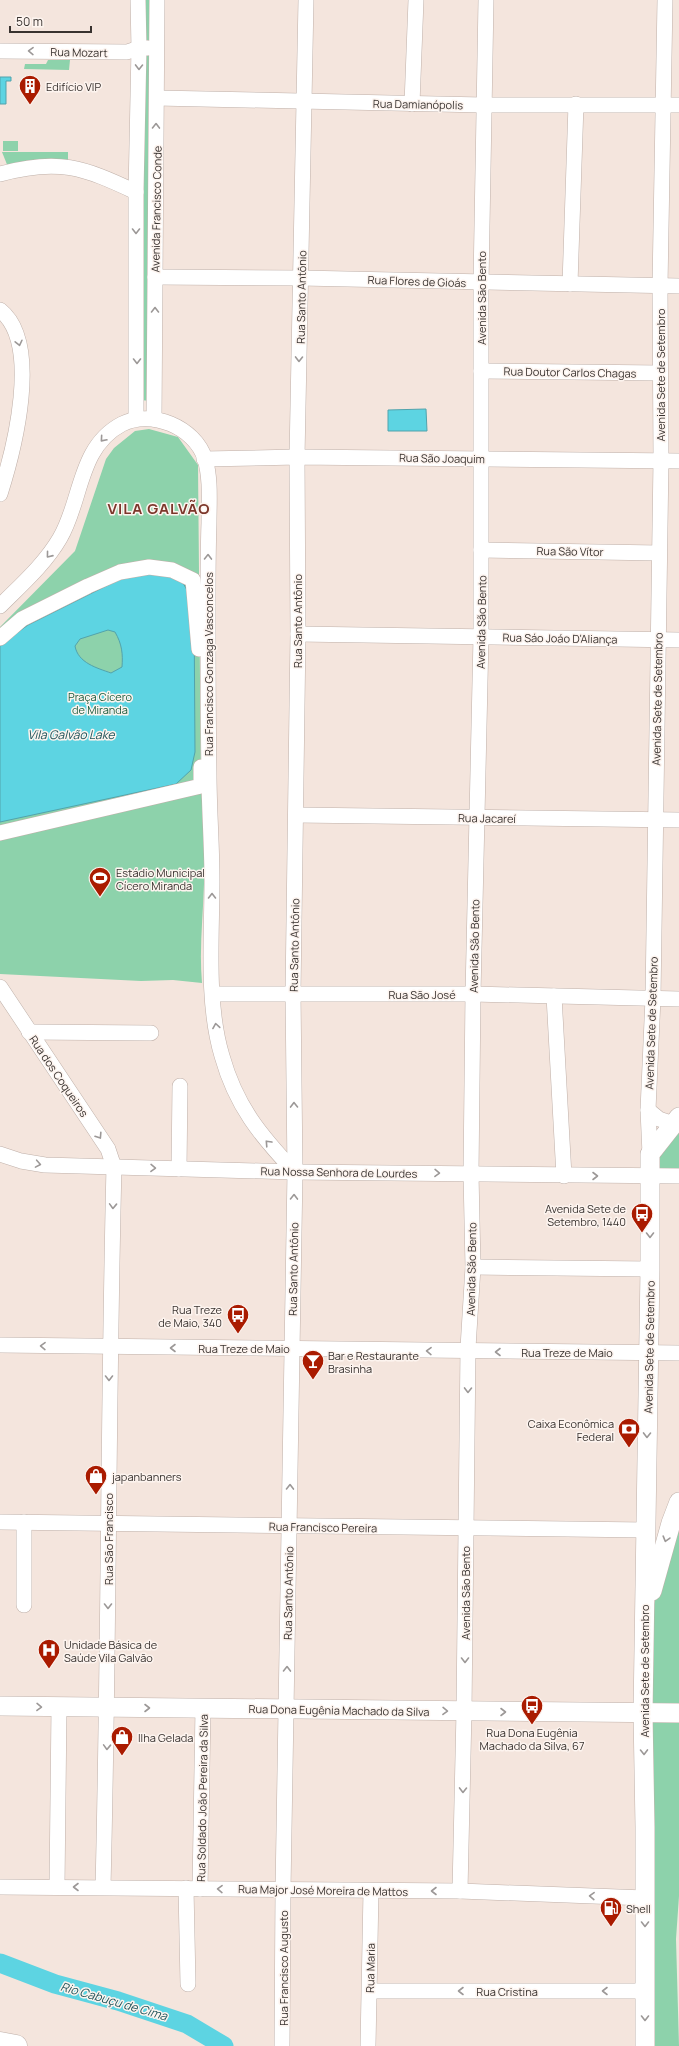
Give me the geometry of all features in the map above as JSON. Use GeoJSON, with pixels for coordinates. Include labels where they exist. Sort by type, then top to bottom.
{"type":"FeatureCollection","features":[{"type":"Feature","properties":{"kind":"highway"},"geometry":{"type":"LineString","coordinates":[[0,2043],[16,2046]]}},
{"type":"Feature","properties":{"kind":"main road"},"geometry":{"type":"LineString","coordinates":[[650,1154],[676,1120]]}},
{"type":"Feature","properties":{"kind":"main road","name":"Avenida Sete de Setembro"},"geometry":{"type":"LineString","coordinates":[[645,2046],[643,1713],[649,1352],[650,1154]]}},
{"type":"Feature","properties":{"kind":"main road"},"geometry":{"type":"LineString","coordinates":[[645,1616],[671,1523],[679,1502]]}},
{"type":"Feature","properties":{"kind":"main road","name":"Rua Dona Eugênia Machado da Silva"},"geometry":{"type":"LineString","coordinates":[[0,1706],[679,1713]]}},
{"type":"Feature","properties":{"kind":"street","name":"Avenida Francisco Conde"},"geometry":{"type":"LineString","coordinates":[[136,418],[136,192],[139,48],[138,0]]}},
{"type":"Feature","properties":{"kind":"street","name":"Avenida Francisco Conde"},"geometry":{"type":"LineString","coordinates":[[154,419],[157,0]]}},
{"type":"Feature","properties":{"kind":"street","name":"Rua Santo Antônio"},"geometry":{"type":"LineString","coordinates":[[283,1890],[295,1172],[293,993],[298,634],[297,457],[306,0]]}},
{"type":"Feature","properties":{"kind":"street"},"geometry":{"type":"LineString","coordinates":[[412,104],[416,0]]}},
{"type":"Feature","properties":{"kind":"street","name":"Avenida São Bento"},"geometry":{"type":"LineString","coordinates":[[460,1891],[464,1711],[468,1351],[473,1267],[471,1174],[476,818],[482,637],[481,283],[486,0]]}},
{"type":"Feature","properties":{"kind":"street","name":"Avenida Sete de Setembro"},"geometry":{"type":"LineString","coordinates":[[650,1154],[648,1110],[653,998],[661,460],[660,286],[665,0]]}},
{"type":"Feature","properties":{"kind":"street","name":"Rua Mozart"},"geometry":{"type":"LineString","coordinates":[[0,51],[127,52],[139,48],[157,48]]}},
{"type":"Feature","properties":{"kind":"street","name":"Rua Damianópolis"},"geometry":{"type":"LineString","coordinates":[[157,98],[483,105],[679,105]]}},
{"type":"Feature","properties":{"kind":"street"},"geometry":{"type":"LineString","coordinates":[[570,284],[576,104]]}},
{"type":"Feature","properties":{"kind":"street"},"geometry":{"type":"LineString","coordinates":[[0,174],[52,165],[68,167],[98,174],[136,192]]}},
{"type":"Feature","properties":{"kind":"street","name":"Rua Flores de Gioás"},"geometry":{"type":"LineString","coordinates":[[155,277],[301,278],[679,286]]}},
{"type":"Feature","properties":{"kind":"street"},"geometry":{"type":"LineString","coordinates":[[0,310],[12,324],[19,342],[22,363],[18,427],[12,455],[0,494]]}},
{"type":"Feature","properties":{"kind":"street","name":"Rua Doutor Carlos Chagas"},"geometry":{"type":"LineString","coordinates":[[481,371],[660,373]]}},
{"type":"Feature","properties":{"kind":"street"},"geometry":{"type":"LineString","coordinates":[[137,398],[145,404],[154,398]]}},
{"type":"Feature","properties":{"kind":"street","name":"Rua Francisco Gonzaga Vasconcelos"},"geometry":{"type":"LineString","coordinates":[[0,606],[52,552],[62,535],[87,464],[94,450],[106,435],[120,425],[136,418],[154,419],[172,424],[188,434],[204,458],[209,489],[208,670],[213,994],[221,1054],[243,1110],[263,1138],[295,1172]]}},
{"type":"Feature","properties":{"kind":"street","name":"Rua São Joaquim"},"geometry":{"type":"LineString","coordinates":[[204,458],[297,457],[679,461]]}},
{"type":"Feature","properties":{"kind":"street","name":"Rua São Vítor"},"geometry":{"type":"LineString","coordinates":[[481,550],[659,553]]}},
{"type":"Feature","properties":{"kind":"street"},"geometry":{"type":"LineString","coordinates":[[0,638],[22,619],[88,586],[120,572],[149,567],[172,570],[193,580],[201,668],[201,786],[2,832]]}},
{"type":"Feature","properties":{"kind":"street","name":"Rua Sáo Joáo D'Aliança"},"geometry":{"type":"LineString","coordinates":[[298,634],[679,640]]}},
{"type":"Feature","properties":{"kind":"street","name":"Rua Jacareí"},"geometry":{"type":"LineString","coordinates":[[296,815],[679,820]]}},
{"type":"Feature","properties":{"kind":"street","name":"Rua dos Coqueiros"},"geometry":{"type":"LineString","coordinates":[[0,987],[108,1149],[114,1167]]}},
{"type":"Feature","properties":{"kind":"street","name":"Rua São José"},"geometry":{"type":"LineString","coordinates":[[213,994],[473,994],[679,999]]}},
{"type":"Feature","properties":{"kind":"street"},"geometry":{"type":"LineString","coordinates":[[554,996],[564,1176]]}},
{"type":"Feature","properties":{"kind":"street"},"geometry":{"type":"LineString","coordinates":[[29,1032],[151,1033]]}},
{"type":"Feature","properties":{"kind":"street"},"geometry":{"type":"LineString","coordinates":[[179,1169],[180,1086]]}},
{"type":"Feature","properties":{"kind":"street"},"geometry":{"type":"LineString","coordinates":[[648,1110],[659,1119],[676,1120]]}},
{"type":"Feature","properties":{"kind":"street","name":"Rua Nossa Senhora de Lourdes"},"geometry":{"type":"LineString","coordinates":[[0,1154],[21,1161],[46,1165],[295,1172],[679,1176]]}},
{"type":"Feature","properties":{"kind":"street","name":"Rua São Francisco"},"geometry":{"type":"LineString","coordinates":[[103,1887],[108,1708],[109,1347],[114,1167]]}},
{"type":"Feature","properties":{"kind":"street"},"geometry":{"type":"LineString","coordinates":[[473,1267],[650,1269]]}},
{"type":"Feature","properties":{"kind":"street","name":"Rua Treze de Maio"},"geometry":{"type":"LineString","coordinates":[[0,1344],[109,1347],[679,1352]]}},
{"type":"Feature","properties":{"kind":"street","name":"Rua Francisco Pereira"},"geometry":{"type":"LineString","coordinates":[[0,1522],[465,1529],[646,1530]]}},
{"type":"Feature","properties":{"kind":"street"},"geometry":{"type":"LineString","coordinates":[[24,1522],[24,1605]]}},
{"type":"Feature","properties":{"kind":"street"},"geometry":{"type":"LineString","coordinates":[[58,1887],[59,1707]]}},
{"type":"Feature","properties":{"kind":"street","name":"Rua Soldado João Pereira da Silva"},"geometry":{"type":"LineString","coordinates":[[188,1984],[203,1708]]}},
{"type":"Feature","properties":{"kind":"street","name":"Rua Major José Moreira de Mattos"},"geometry":{"type":"LineString","coordinates":[[0,1887],[460,1891],[645,1898]]}},
{"type":"Feature","properties":{"kind":"street","name":"Rua Francisco Augusto"},"geometry":{"type":"LineString","coordinates":[[282,2046],[283,1890]]}},
{"type":"Feature","properties":{"kind":"street","name":"Rua Maria"},"geometry":{"type":"LineString","coordinates":[[368,2046],[371,1891]]}},
{"type":"Feature","properties":{"kind":"street","name":"Rua Cristina"},"geometry":{"type":"LineString","coordinates":[[370,1991],[644,1991]]}},
{"type":"Feature","properties":{"kind":"green space"},"geometry":{"type":"Polygon","coordinates":[[[142,0],[152,0],[151,401],[140,400],[142,0]]]}},
{"type":"Feature","properties":{"kind":"green space"},"geometry":{"type":"Polygon","coordinates":[[[48,60],[70,60],[69,70],[24,69],[25,64],[46,64],[48,60]]]}},
{"type":"Feature","properties":{"kind":"green space"},"geometry":{"type":"Polygon","coordinates":[[[3,141],[18,141],[18,151],[3,151],[3,141]]]}},
{"type":"Feature","properties":{"kind":"green space"},"geometry":{"type":"Polygon","coordinates":[[[2,152],[68,152],[68,160],[8,167],[2,152]]]}},
{"type":"Feature","properties":{"kind":"green space","name":"Praça Cícero de Miranda"},"geometry":{"type":"Polygon","coordinates":[[[149,429],[178,437],[198,465],[201,786],[205,860],[201,946],[202,983],[173,980],[141,981],[0,974],[0,627],[75,551],[106,459],[114,448],[135,431],[149,429]]]}},
{"type":"Feature","properties":{"kind":"green space"},"geometry":{"type":"Polygon","coordinates":[[[679,1124],[679,1175],[657,1175],[656,1151],[679,1124]]]}},
{"type":"Feature","properties":{"kind":"green space"},"geometry":{"type":"Polygon","coordinates":[[[679,1522],[679,1896],[676,1939],[679,2046],[648,2046],[650,1692],[654,1604],[679,1522]]]}},
{"type":"Feature","properties":{"kind":"water"},"geometry":{"type":"Polygon","coordinates":[[[0,77],[11,77],[11,81],[6,81],[6,104],[0,104],[0,77]]]}},
{"type":"Feature","properties":{"kind":"water"},"geometry":{"type":"Polygon","coordinates":[[[426,409],[427,431],[388,431],[388,410],[426,409]]]}},
{"type":"Feature","properties":{"kind":"water","name":"Vila Galvão Lake"},"geometry":{"type":"Polygon","coordinates":[[[164,574],[182,581],[194,603],[195,752],[191,770],[176,784],[0,822],[0,645],[28,625],[128,575],[164,574]],[[108,630],[80,639],[75,646],[80,657],[89,664],[111,673],[122,667],[122,649],[115,632],[108,630]]]}},
{"type":"Feature","properties":{"kind":"waterway","name":"Rio Cabuçu de Cima"},"geometry":{"type":"LineString","coordinates":[[0,1963],[55,1984],[118,2001],[187,2024],[224,2046]]}},
{"type":"Feature","properties":{"kind":"place","name":"Edifício VIP"},"geometry":{"type":"Point","coordinates":[30,106]}},
{"type":"Feature","properties":{"kind":"place","name":"Estádio Municipal Cícero Miranda"},"geometry":{"type":"Point","coordinates":[100,898]}},
{"type":"Feature","properties":{"kind":"place","name":"Avenida Sete de Setembro, 1440"},"geometry":{"type":"Point","coordinates":[642,1234]}},
{"type":"Feature","properties":{"kind":"place","name":"Rua Treze de Maio, 340"},"geometry":{"type":"Point","coordinates":[238,1334]}},
{"type":"Feature","properties":{"kind":"place","name":"Bar e Restaurante Brasinha"},"geometry":{"type":"Point","coordinates":[313,1380]}},
{"type":"Feature","properties":{"kind":"place","name":"Caixa Econômica Federal"},"geometry":{"type":"Point","coordinates":[629,1448]}},
{"type":"Feature","properties":{"kind":"place","name":"japanbanners"},"geometry":{"type":"Point","coordinates":[96,1496]}},
{"type":"Feature","properties":{"kind":"place","name":"Unidade Básica de Saúde Vila Galvão"},"geometry":{"type":"Point","coordinates":[49,1670]}},
{"type":"Feature","properties":{"kind":"place","name":"Rua Dona Eugênia Machado da Silva, 67"},"geometry":{"type":"Point","coordinates":[532,1726]}},
{"type":"Feature","properties":{"kind":"place","name":"Ilha Gelada"},"geometry":{"type":"Point","coordinates":[122,1756]}},
{"type":"Feature","properties":{"kind":"place","name":"Shell"},"geometry":{"type":"Point","coordinates":[611,1928]}},
{"type":"Feature","properties":{"kind":"district","name":"VILA GALVÃO"},"geometry":{"type":"Point","coordinates":[159,508]}}]}
